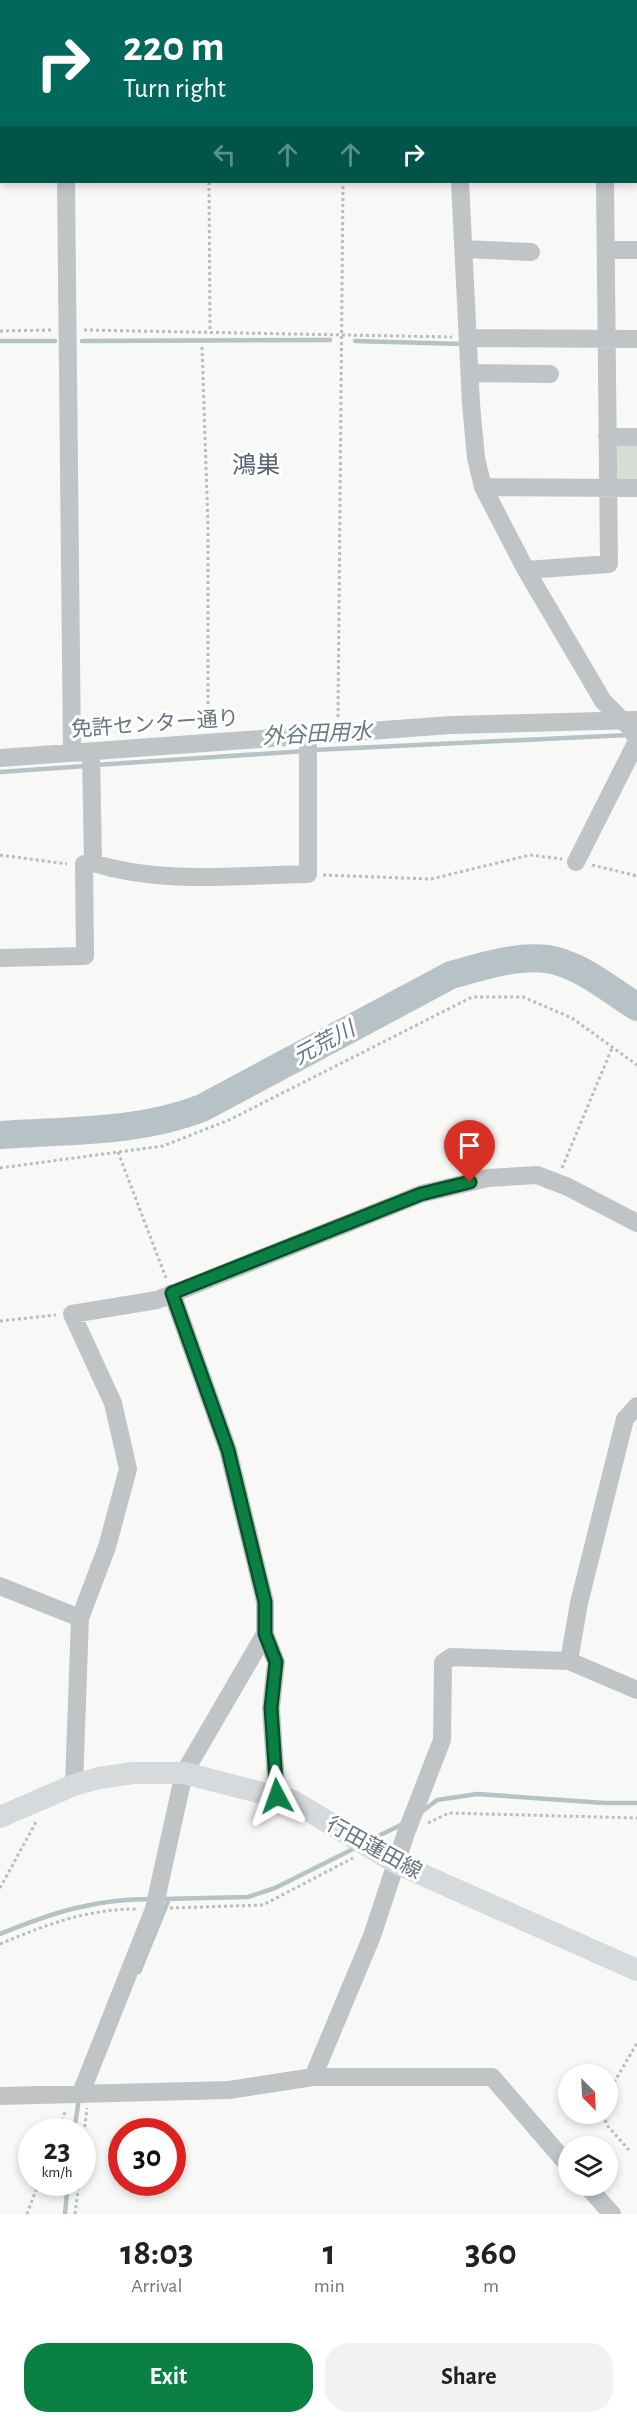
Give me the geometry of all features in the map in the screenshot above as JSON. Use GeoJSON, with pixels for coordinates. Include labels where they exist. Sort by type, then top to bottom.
{"type":"FeatureCollection","features":[{"type":"Feature","properties":{"kind":"main road","name":"行田蓮田線"},"geometry":{"type":"LineString","coordinates":[[0,1817],[74,1785],[99,1778],[133,1773],[184,1773],[293,1802],[396,1863],[637,1970]]}},
{"type":"Feature","properties":{"kind":"street"},"geometry":{"type":"LineString","coordinates":[[66,183],[72,753]]}},
{"type":"Feature","properties":{"kind":"street"},"geometry":{"type":"LineString","coordinates":[[460,183],[476,458],[483,487],[526,570],[603,701],[629,721],[637,741],[576,862]]}},
{"type":"Feature","properties":{"kind":"street"},"geometry":{"type":"LineString","coordinates":[[526,570],[609,564],[605,183]]}},
{"type":"Feature","properties":{"kind":"street"},"geometry":{"type":"LineString","coordinates":[[465,249],[531,252]]}},
{"type":"Feature","properties":{"kind":"street"},"geometry":{"type":"LineString","coordinates":[[606,250],[637,250]]}},
{"type":"Feature","properties":{"kind":"street"},"geometry":{"type":"LineString","coordinates":[[469,338],[637,339]]}},
{"type":"Feature","properties":{"kind":"street"},"geometry":{"type":"LineString","coordinates":[[470,373],[550,374]]}},
{"type":"Feature","properties":{"kind":"street"},"geometry":{"type":"LineString","coordinates":[[607,437],[637,437]]}},
{"type":"Feature","properties":{"kind":"street"},"geometry":{"type":"LineString","coordinates":[[483,487],[637,488]]}},
{"type":"Feature","properties":{"kind":"street","name":"免許センター通り"},"geometry":{"type":"LineString","coordinates":[[0,758],[451,725],[629,721]]}},
{"type":"Feature","properties":{"kind":"street"},"geometry":{"type":"LineString","coordinates":[[89,863],[120,871],[161,877],[308,874],[308,735]]}},
{"type":"Feature","properties":{"kind":"street"},"geometry":{"type":"LineString","coordinates":[[0,957],[86,956],[91,752]]}},
{"type":"Feature","properties":{"kind":"street"},"geometry":{"type":"LineString","coordinates":[[74,1785],[80,1618],[107,1547],[128,1469],[113,1403],[72,1314],[158,1300],[421,1194],[488,1178],[537,1175],[556,1182],[637,1223]]}},
{"type":"Feature","properties":{"kind":"street"},"geometry":{"type":"LineString","coordinates":[[172,1293],[228,1450],[265,1602],[265,1634],[276,1662],[271,1708],[277,1796]]}},
{"type":"Feature","properties":{"kind":"street"},"geometry":{"type":"LineString","coordinates":[[569,1661],[579,1603],[625,1419],[637,1406]]}},
{"type":"Feature","properties":{"kind":"street"},"geometry":{"type":"LineString","coordinates":[[0,1586],[80,1618]]}},
{"type":"Feature","properties":{"kind":"street"},"geometry":{"type":"LineString","coordinates":[[85,2092],[154,1909],[184,1773],[265,1634]]}},
{"type":"Feature","properties":{"kind":"street"},"geometry":{"type":"LineString","coordinates":[[313,2077],[372,1936],[406,1833],[442,1740],[443,1663],[451,1657],[569,1661],[637,1690]]}},
{"type":"Feature","properties":{"kind":"street"},"geometry":{"type":"LineString","coordinates":[[0,2096],[229,2090],[313,2077],[492,2077],[558,2153]]}},
{"type":"Feature","properties":{"kind":"street"},"geometry":{"type":"LineString","coordinates":[[596,2196],[612,2214]]}},
{"type":"Feature","properties":{"kind":"path"},"geometry":{"type":"LineString","coordinates":[[209,183],[210,331]]}},
{"type":"Feature","properties":{"kind":"path"},"geometry":{"type":"LineString","coordinates":[[338,733],[343,183]]}},
{"type":"Feature","properties":{"kind":"path"},"geometry":{"type":"LineString","coordinates":[[0,331],[210,331],[469,338]]}},
{"type":"Feature","properties":{"kind":"path"},"geometry":{"type":"LineString","coordinates":[[202,347],[208,525],[208,744]]}},
{"type":"Feature","properties":{"kind":"path"},"geometry":{"type":"LineString","coordinates":[[0,855],[72,865],[89,863]]}},
{"type":"Feature","properties":{"kind":"path"},"geometry":{"type":"LineString","coordinates":[[308,874],[431,879],[530,855],[548,855],[637,876]]}},
{"type":"Feature","properties":{"kind":"path"},"geometry":{"type":"LineString","coordinates":[[0,1168],[163,1146],[229,1120],[472,997],[523,997],[572,1018],[637,1065]]}},
{"type":"Feature","properties":{"kind":"path"},"geometry":{"type":"LineString","coordinates":[[556,1182],[612,1048]]}},
{"type":"Feature","properties":{"kind":"path"},"geometry":{"type":"LineString","coordinates":[[118,1152],[172,1293]]}},
{"type":"Feature","properties":{"kind":"path"},"geometry":{"type":"LineString","coordinates":[[0,1321],[72,1314]]}},
{"type":"Feature","properties":{"kind":"path"},"geometry":{"type":"LineString","coordinates":[[0,1888],[44,1808],[41,1799]]}},
{"type":"Feature","properties":{"kind":"path"},"geometry":{"type":"LineString","coordinates":[[406,1833],[449,1813],[637,1818]]}},
{"type":"Feature","properties":{"kind":"path"},"geometry":{"type":"LineString","coordinates":[[0,1944],[78,1915],[109,1909],[263,1905],[370,1849]]}},
{"type":"Feature","properties":{"kind":"path"},"geometry":{"type":"LineString","coordinates":[[618,2076],[637,2043]]}},
{"type":"Feature","properties":{"kind":"path"},"geometry":{"type":"LineString","coordinates":[[84,2118],[85,2092]]}},
{"type":"Feature","properties":{"kind":"path"},"geometry":{"type":"LineString","coordinates":[[606,2124],[628,2150]]}},
{"type":"Feature","properties":{"kind":"path"},"geometry":{"type":"LineString","coordinates":[[27,2214],[34,2196]]}},
{"type":"Feature","properties":{"kind":"path"},"geometry":{"type":"LineString","coordinates":[[75,2214],[77,2196]]}},
{"type":"Feature","properties":{"kind":"shaded area"},"geometry":{"type":"Polygon","coordinates":[[[607,437],[637,437],[637,488],[608,487],[607,437]]]}},
{"type":"Feature","properties":{"kind":"waterway"},"geometry":{"type":"LineString","coordinates":[[82,341],[330,340]]}},
{"type":"Feature","properties":{"kind":"waterway"},"geometry":{"type":"LineString","coordinates":[[0,341],[55,341]]}},
{"type":"Feature","properties":{"kind":"waterway"},"geometry":{"type":"LineString","coordinates":[[355,341],[463,344]]}},
{"type":"Feature","properties":{"kind":"waterway","name":"外谷田用水"},"geometry":{"type":"LineString","coordinates":[[313,750],[628,735]]}},
{"type":"Feature","properties":{"kind":"waterway","name":"外谷田用水"},"geometry":{"type":"LineString","coordinates":[[95,765],[305,751]]}},
{"type":"Feature","properties":{"kind":"waterway","name":"外谷田用水"},"geometry":{"type":"LineString","coordinates":[[0,772],[86,766]]}},
{"type":"Feature","properties":{"kind":"waterway","name":"元荒川"},"geometry":{"type":"LineString","coordinates":[[0,1135],[128,1126],[178,1116],[202,1108],[451,975],[499,962],[535,958],[559,962],[594,978],[637,1007]]}},
{"type":"Feature","properties":{"kind":"waterway"},"geometry":{"type":"LineString","coordinates":[[420,1813],[437,1800],[477,1794],[637,1803]]}},
{"type":"Feature","properties":{"kind":"waterway"},"geometry":{"type":"LineString","coordinates":[[370,1840],[403,1824]]}},
{"type":"Feature","properties":{"kind":"waterway"},"geometry":{"type":"LineString","coordinates":[[161,1899],[248,1897],[275,1888],[357,1847]]}},
{"type":"Feature","properties":{"kind":"waterway"},"geometry":{"type":"LineString","coordinates":[[0,1934],[75,1908],[112,1901],[153,1899]]}},
{"type":"Feature","properties":{"kind":"waterway"},"geometry":{"type":"LineString","coordinates":[[139,1972],[169,1899]]}},
{"type":"Feature","properties":{"kind":"waterway"},"geometry":{"type":"LineString","coordinates":[[76,2118],[79,2098]]}},
{"type":"Feature","properties":{"kind":"waterway"},"geometry":{"type":"LineString","coordinates":[[65,2214],[67,2196]]}},
{"type":"Feature","properties":{"kind":"district","name":"鴻巣"},"geometry":{"type":"Point","coordinates":[256,466]}},
{"type":"Feature","properties":{"kind":"route"},"geometry":{"type":"LineString","coordinates":[[277,1796],[271,1708],[276,1662],[265,1634],[265,1602],[228,1450],[172,1293],[421,1194],[470,1182]]}}]}
